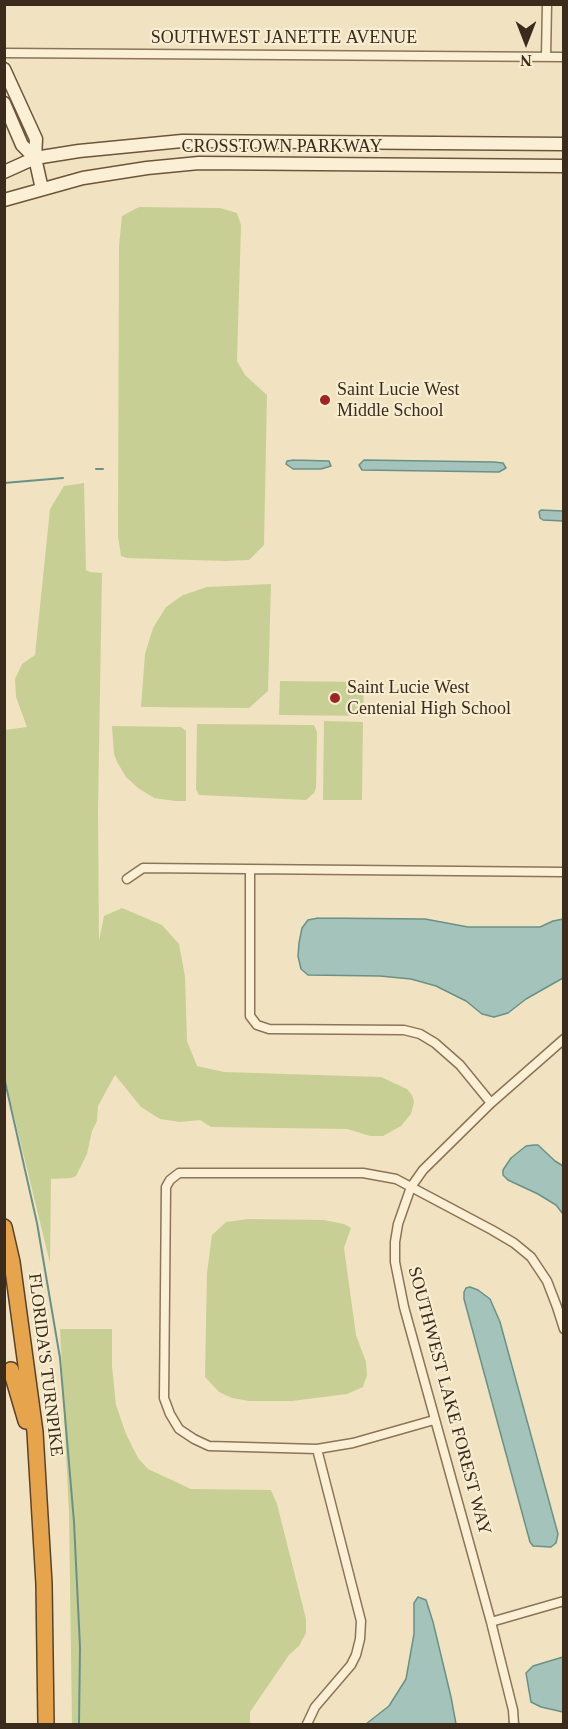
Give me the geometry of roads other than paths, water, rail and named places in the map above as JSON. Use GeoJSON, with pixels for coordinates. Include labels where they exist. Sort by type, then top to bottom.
{"type":"FeatureCollection","features":[{"type":"Feature","properties":{"kind":"highway","name":"FLORIDA'S TURNPIKE"},"geometry":{"type":"LineString","coordinates":[[4,1227],[12,1262],[28,1375],[39,1479],[45,1584],[46,1725]]}},
{"type":"Feature","properties":{"kind":"highway"},"geometry":{"type":"LineString","coordinates":[[11,1370],[28,1426],[39,1479]]}},
{"type":"Feature","properties":{"kind":"main road"},"geometry":{"type":"LineString","coordinates":[[4,69],[36,139],[35,158],[42,189]]}},
{"type":"Feature","properties":{"kind":"main road"},"geometry":{"type":"LineString","coordinates":[[4,103],[22,145],[35,158]]}},
{"type":"Feature","properties":{"kind":"main road","name":"CROSSTOWN PARKWAY"},"geometry":{"type":"LineString","coordinates":[[4,172],[35,158],[79,151],[182,141],[564,144]]}},
{"type":"Feature","properties":{"kind":"main road","name":"CROSSTOWN PARKWAY"},"geometry":{"type":"LineString","coordinates":[[4,200],[83,178],[199,163],[564,166]]}},
{"type":"Feature","properties":{"kind":"street"},"geometry":{"type":"LineString","coordinates":[[546,57],[547,4]]}},
{"type":"Feature","properties":{"kind":"street","name":"SOUTHWEST JANETTE AVENUE"},"geometry":{"type":"LineString","coordinates":[[4,53],[564,57]]}},
{"type":"Feature","properties":{"kind":"street"},"geometry":{"type":"LineString","coordinates":[[127,879],[143,868],[564,872]]}},
{"type":"Feature","properties":{"kind":"street"},"geometry":{"type":"LineString","coordinates":[[250,870],[250,1016],[257,1025],[269,1029],[404,1030],[420,1034],[435,1043],[460,1065],[491,1103]]}},
{"type":"Feature","properties":{"kind":"street","name":"SOUTHWEST LAKE FOREST WAY"},"geometry":{"type":"LineString","coordinates":[[514,1725],[513,1710],[491,1622],[404,1307],[395,1262],[395,1242],[398,1224],[411,1187],[423,1170],[491,1103],[564,1040]]}},
{"type":"Feature","properties":{"kind":"street"},"geometry":{"type":"LineString","coordinates":[[434,1420],[353,1443],[317,1449],[209,1446],[179,1429],[164,1398],[166,1187],[170,1180],[179,1173],[363,1173],[396,1179],[492,1230],[514,1243],[531,1257],[547,1281],[564,1329]]}},
{"type":"Feature","properties":{"kind":"street"},"geometry":{"type":"LineString","coordinates":[[307,1725],[315,1707],[351,1665],[360,1639],[361,1621],[317,1449]]}},
{"type":"Feature","properties":{"kind":"street"},"geometry":{"type":"LineString","coordinates":[[491,1622],[564,1601]]}},
{"type":"Feature","properties":{"kind":"water"},"geometry":{"type":"Polygon","coordinates":[[[364,460],[494,462],[503,463],[506,468],[499,472],[362,470],[359,465],[364,460]]]}},
{"type":"Feature","properties":{"kind":"water"},"geometry":{"type":"Polygon","coordinates":[[[287,461],[329,461],[331,466],[321,469],[293,469],[286,464],[287,461]]]}},
{"type":"Feature","properties":{"kind":"water"},"geometry":{"type":"Polygon","coordinates":[[[541,510],[563,511],[563,521],[543,520],[540,518],[541,510]]]}},
{"type":"Feature","properties":{"kind":"water"},"geometry":{"type":"Polygon","coordinates":[[[318,918],[425,919],[468,927],[540,927],[563,919],[563,978],[526,999],[508,1013],[494,1017],[482,1014],[466,1001],[436,986],[411,979],[308,975],[301,969],[298,956],[299,943],[302,928],[308,920],[318,918]]]}},
{"type":"Feature","properties":{"kind":"water"},"geometry":{"type":"Polygon","coordinates":[[[538,1145],[563,1166],[563,1214],[556,1205],[508,1180],[503,1175],[503,1170],[511,1158],[526,1146],[538,1145]]]}},
{"type":"Feature","properties":{"kind":"water"},"geometry":{"type":"Polygon","coordinates":[[[470,1287],[490,1299],[500,1322],[558,1534],[556,1543],[551,1547],[533,1546],[530,1542],[464,1299],[466,1288],[470,1287]]]}},
{"type":"Feature","properties":{"kind":"water"},"geometry":{"type":"Polygon","coordinates":[[[418,1597],[426,1600],[433,1622],[456,1724],[366,1724],[389,1706],[406,1679],[414,1634],[414,1603],[418,1597]]]}},
{"type":"Feature","properties":{"kind":"water"},"geometry":{"type":"Polygon","coordinates":[[[563,1657],[563,1712],[531,1702],[526,1673],[533,1666],[563,1657]]]}},
{"type":"Feature","properties":{"kind":"waterway"},"geometry":{"type":"LineString","coordinates":[[96,469],[103,469]]}},
{"type":"Feature","properties":{"kind":"waterway"},"geometry":{"type":"LineString","coordinates":[[4,483],[63,478]]}},
{"type":"Feature","properties":{"kind":"waterway"},"geometry":{"type":"LineString","coordinates":[[4,1077],[37,1223],[60,1358],[74,1522],[80,1647],[79,1724]]}},
{"type":"Feature","properties":{"kind":"place","name":"Saint Lucie West Middle School"},"geometry":{"type":"Point","coordinates":[325,400]}},
{"type":"Feature","properties":{"kind":"place","name":"Saint Lucie West Centenial High School"},"geometry":{"type":"Point","coordinates":[335,698]}}]}
